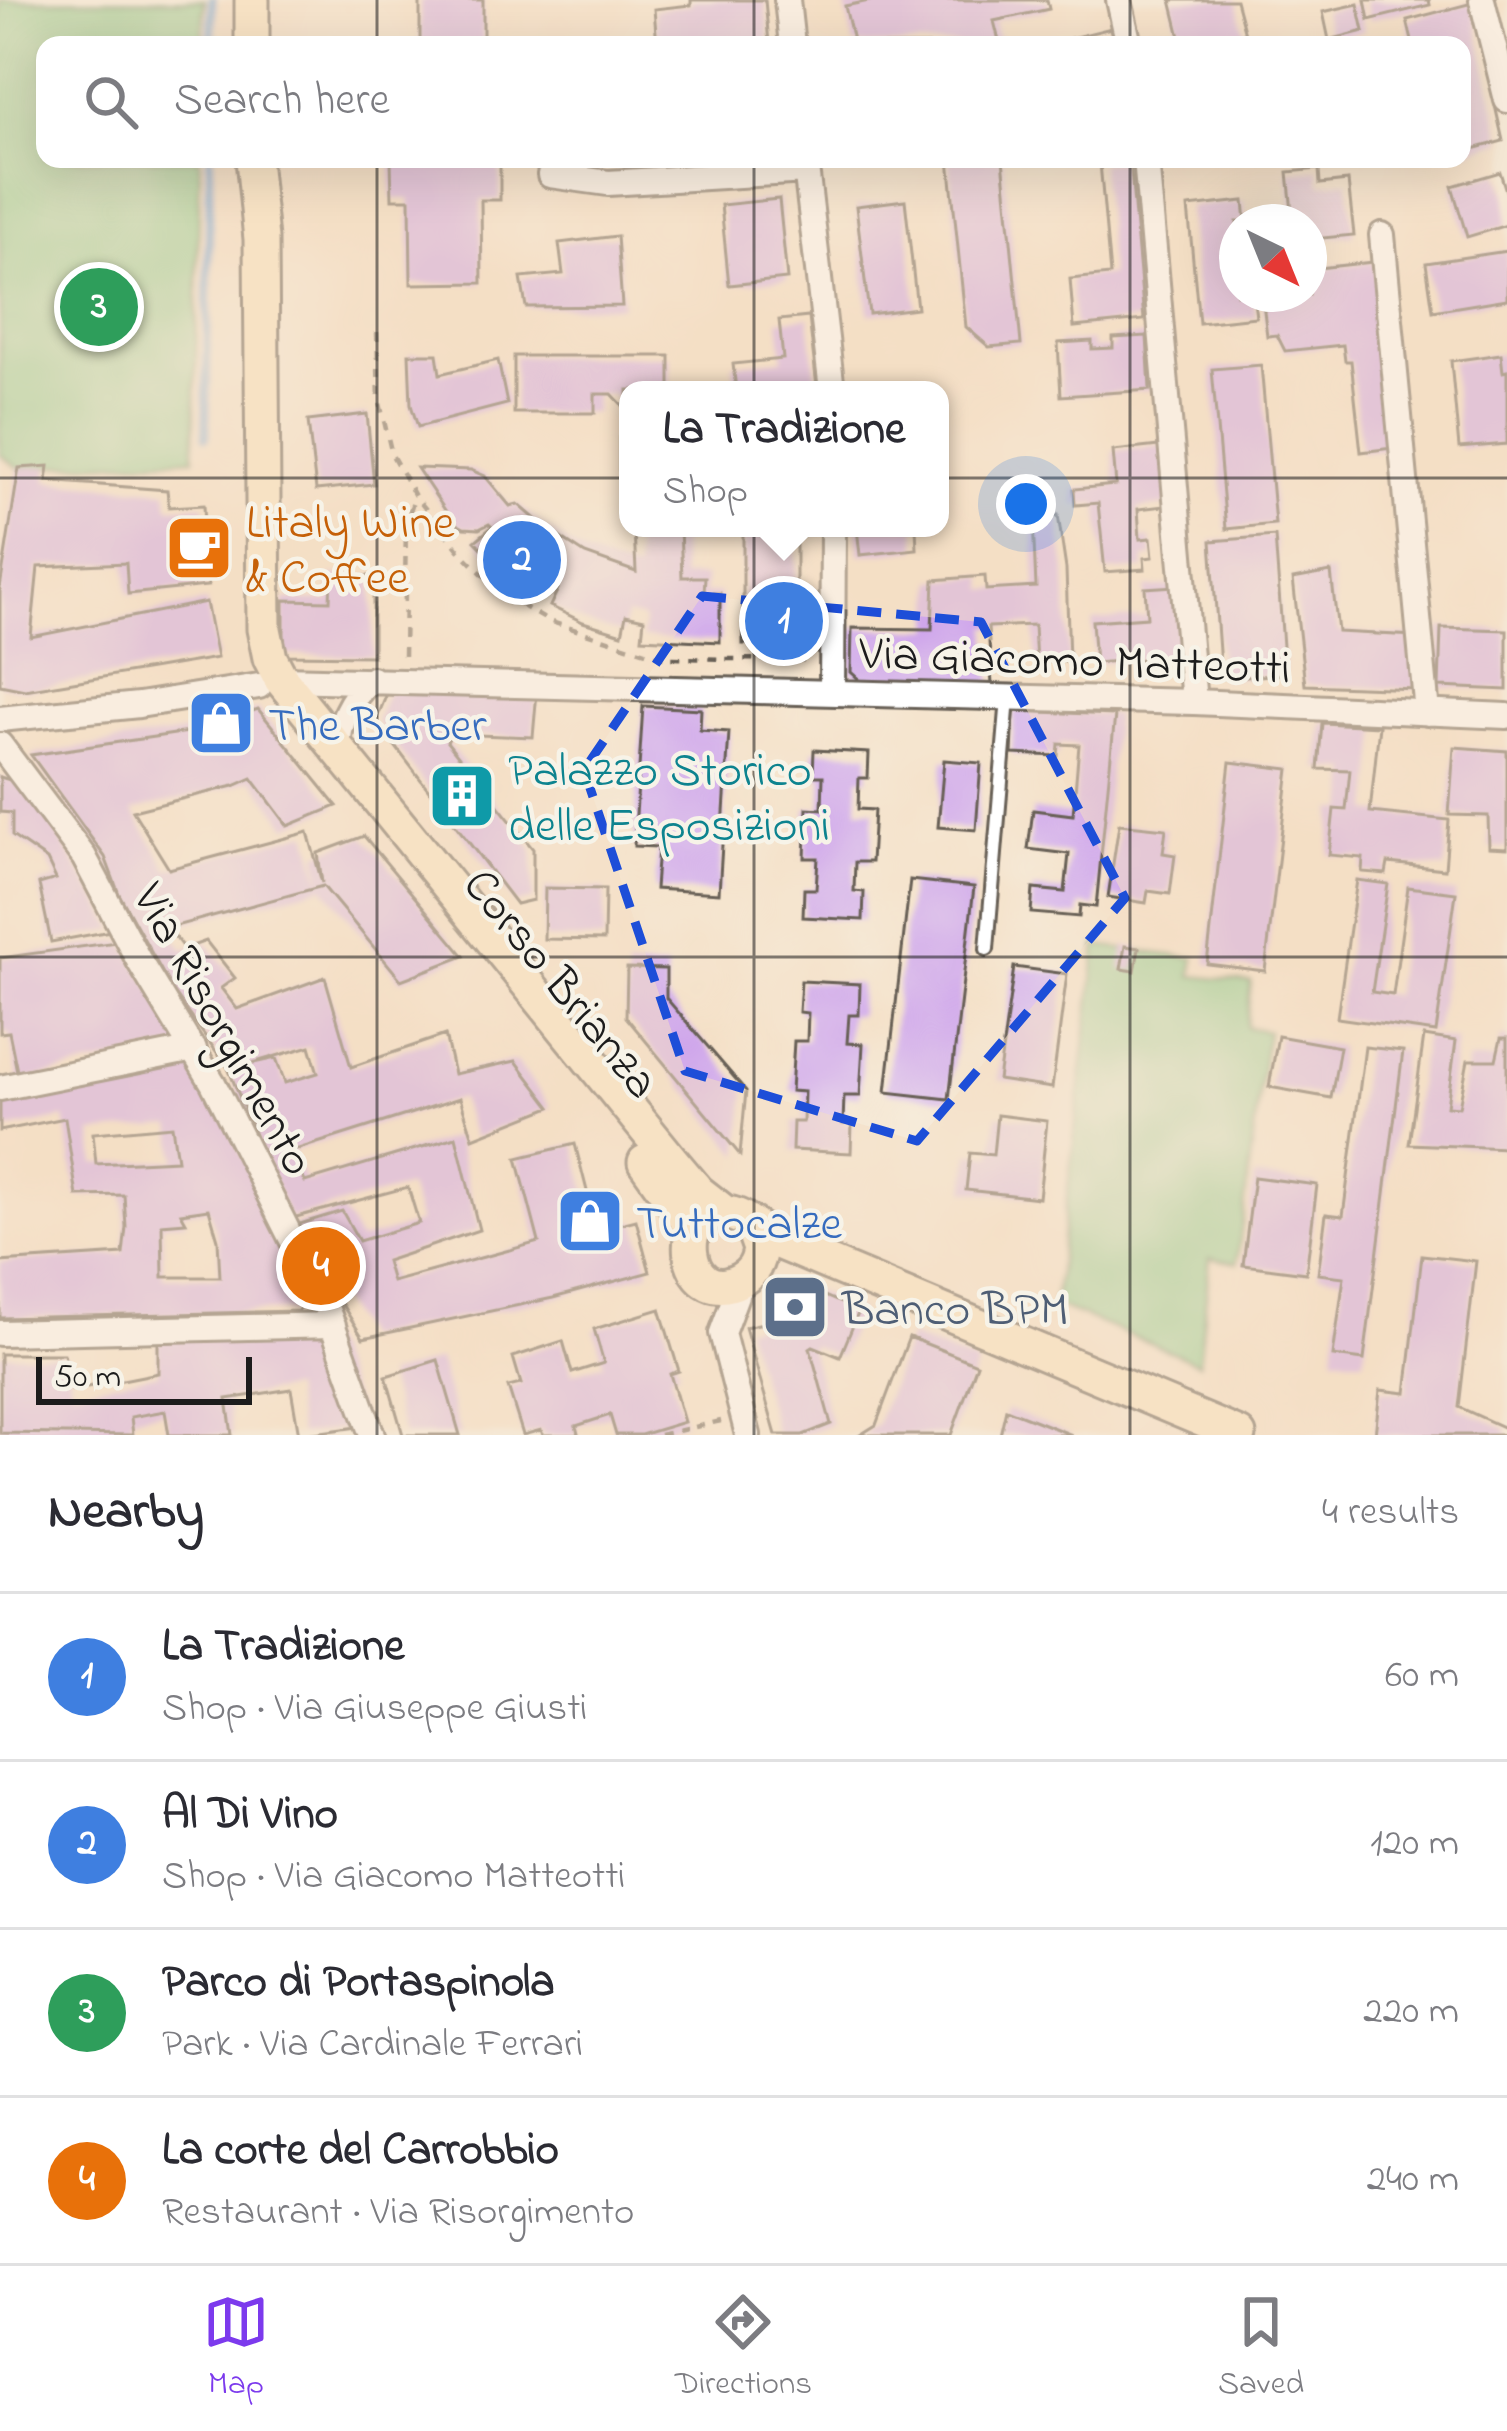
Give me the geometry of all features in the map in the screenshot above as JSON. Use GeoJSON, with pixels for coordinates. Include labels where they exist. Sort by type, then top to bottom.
{"type":"FeatureCollection","features":[{"type":"Feature","properties":{"kind":"main road"},"geometry":{"type":"LineString","coordinates":[[252,0],[252,36]]}},
{"type":"Feature","properties":{"kind":"main road"},"geometry":{"type":"LineString","coordinates":[[253,174],[261,239],[264,629],[270,683]]}},
{"type":"Feature","properties":{"kind":"main road","name":"Corso Brianza"},"geometry":{"type":"LineString","coordinates":[[270,683],[338,752],[684,1176],[738,1220],[773,1240],[1229,1433]]}},
{"type":"Feature","properties":{"kind":"main road","name":"Corso Brianza"},"geometry":{"type":"LineString","coordinates":[[270,683],[694,1231]]}},
{"type":"Feature","properties":{"kind":"main road"},"geometry":{"type":"LineString","coordinates":[[707,1218],[738,1220],[760,1250],[747,1276],[719,1284],[702,1277],[688,1251],[694,1231],[707,1218]]}},
{"type":"Feature","properties":{"kind":"main road","name":"Corso Brianza"},"geometry":{"type":"LineString","coordinates":[[747,1276],[782,1265],[830,1262]]}},
{"type":"Feature","properties":{"kind":"street"},"geometry":{"type":"LineString","coordinates":[[787,0],[791,36]]}},
{"type":"Feature","properties":{"kind":"street"},"geometry":{"type":"LineString","coordinates":[[1119,0],[1127,36]]}},
{"type":"Feature","properties":{"kind":"street"},"geometry":{"type":"LineString","coordinates":[[1480,1],[1507,100]]}},
{"type":"Feature","properties":{"kind":"street"},"geometry":{"type":"LineString","coordinates":[[550,175],[608,183],[773,168]]}},
{"type":"Feature","properties":{"kind":"street"},"geometry":{"type":"LineString","coordinates":[[806,168],[831,381]]}},
{"type":"Feature","properties":{"kind":"street"},"geometry":{"type":"LineString","coordinates":[[1147,168],[1194,702]]}},
{"type":"Feature","properties":{"kind":"street"},"geometry":{"type":"LineString","coordinates":[[1382,235],[1427,713]]}},
{"type":"Feature","properties":{"kind":"street"},"geometry":{"type":"LineString","coordinates":[[832,693],[833,537]]}},
{"type":"Feature","properties":{"kind":"street"},"geometry":{"type":"LineString","coordinates":[[338,752],[344,715],[372,679]]}},
{"type":"Feature","properties":{"kind":"street","name":"Via Giacomo Matteotti"},"geometry":{"type":"LineString","coordinates":[[0,719],[140,705],[270,683],[372,679],[1194,702],[1507,716]]}},
{"type":"Feature","properties":{"kind":"street","name":"Via Risorgimento"},"geometry":{"type":"LineString","coordinates":[[0,746],[84,857],[148,977],[194,1049],[333,1325],[372,1435]]}},
{"type":"Feature","properties":{"kind":"street"},"geometry":{"type":"LineString","coordinates":[[0,1088],[194,1049]]}},
{"type":"Feature","properties":{"kind":"street"},"geometry":{"type":"LineString","coordinates":[[746,1426],[722,1333],[747,1276]]}},
{"type":"Feature","properties":{"kind":"street"},"geometry":{"type":"LineString","coordinates":[[0,1333],[333,1325]]}},
{"type":"Feature","properties":{"kind":"lane"},"geometry":{"type":"LineString","coordinates":[[987,949],[1008,698]]}},
{"type":"Feature","properties":{"kind":"path"},"geometry":{"type":"LineString","coordinates":[[377,332],[379,399],[392,455],[415,496],[501,592],[548,621],[664,658],[832,661]]}},
{"type":"Feature","properties":{"kind":"path"},"geometry":{"type":"LineString","coordinates":[[404,680],[406,523],[415,496]]}},
{"type":"Feature","properties":{"kind":"path"},"geometry":{"type":"LineString","coordinates":[[660,1435],[746,1426]]}},
{"type":"Feature","properties":{"kind":"highlighted area"},"geometry":{"type":"Polygon","coordinates":[[[702,596],[981,622],[1125,898],[917,1141],[685,1071],[584,770],[702,596]]]}},
{"type":"Feature","properties":{"kind":"green space"},"geometry":{"type":"Polygon","coordinates":[[[0,0],[204,0],[203,36],[36,36],[36,168],[200,168],[194,458],[19,468],[0,455],[0,0]]]}},
{"type":"Feature","properties":{"kind":"green space"},"geometry":{"type":"Polygon","coordinates":[[[1097,946],[1195,958],[1192,976],[1251,982],[1246,1027],[1267,1031],[1237,1263],[1210,1258],[1199,1363],[1054,1305],[1097,946]]]}},
{"type":"Feature","properties":{"kind":"building"},"geometry":{"type":"Polygon","coordinates":[[[420,0],[483,0],[483,36],[420,36],[420,0]]]}},
{"type":"Feature","properties":{"kind":"building"},"geometry":{"type":"Polygon","coordinates":[[[691,0],[765,0],[768,36],[656,36],[654,9],[691,5],[691,0]]]}},
{"type":"Feature","properties":{"kind":"building"},"geometry":{"type":"Polygon","coordinates":[[[874,0],[1047,0],[1049,9],[994,21],[998,36],[852,36],[845,6],[874,0]]]}},
{"type":"Feature","properties":{"kind":"building"},"geometry":{"type":"Polygon","coordinates":[[[1171,0],[1236,0],[1246,36],[1180,36],[1171,0]]]}},
{"type":"Feature","properties":{"kind":"building"},"geometry":{"type":"Polygon","coordinates":[[[1365,0],[1429,0],[1430,5],[1369,20],[1365,0]]]}},
{"type":"Feature","properties":{"kind":"building"},"geometry":{"type":"Polygon","coordinates":[[[1472,3],[1503,141],[1471,150],[1471,36],[1411,36],[1407,20],[1472,3]]]}},
{"type":"Feature","properties":{"kind":"building"},"geometry":{"type":"Polygon","coordinates":[[[1358,4],[1364,31],[1328,36],[1323,12],[1358,4]]]}},
{"type":"Feature","properties":{"kind":"building"},"geometry":{"type":"Polygon","coordinates":[[[1111,28],[1113,36],[1079,36],[1111,28]]]}},
{"type":"Feature","properties":{"kind":"building"},"geometry":{"type":"Polygon","coordinates":[[[391,168],[500,168],[500,200],[481,200],[482,283],[411,284],[410,199],[392,199],[391,168]]]}},
{"type":"Feature","properties":{"kind":"building"},"geometry":{"type":"Polygon","coordinates":[[[950,168],[1004,168],[1021,344],[989,347],[966,327],[950,168]]]}},
{"type":"Feature","properties":{"kind":"building"},"geometry":{"type":"Polygon","coordinates":[[[1100,168],[1131,168],[1144,320],[1074,327],[1070,279],[1110,275],[1100,168]]]}},
{"type":"Feature","properties":{"kind":"building"},"geometry":{"type":"Polygon","coordinates":[[[1319,169],[1320,184],[1348,181],[1354,235],[1327,238],[1327,204],[1291,204],[1288,172],[1319,169]]]}},
{"type":"Feature","properties":{"kind":"building"},"geometry":{"type":"Polygon","coordinates":[[[1500,172],[1507,194],[1507,225],[1467,237],[1452,186],[1500,172]]]}},
{"type":"Feature","properties":{"kind":"building"},"geometry":{"type":"Polygon","coordinates":[[[779,199],[787,279],[729,285],[721,205],[779,199]]]}},
{"type":"Feature","properties":{"kind":"building"},"geometry":{"type":"Polygon","coordinates":[[[905,200],[917,308],[869,314],[856,206],[905,200]]]}},
{"type":"Feature","properties":{"kind":"building"},"geometry":{"type":"Polygon","coordinates":[[[1244,201],[1219,204],[1219,312],[1255,312],[1256,317],[1199,323],[1188,207],[1244,201]]]}},
{"type":"Feature","properties":{"kind":"building"},"geometry":{"type":"Polygon","coordinates":[[[617,236],[622,306],[526,307],[521,278],[563,274],[559,243],[617,236]]]}},
{"type":"Feature","properties":{"kind":"building"},"geometry":{"type":"Polygon","coordinates":[[[1507,251],[1507,299],[1433,311],[1426,263],[1507,251]]]}},
{"type":"Feature","properties":{"kind":"building"},"geometry":{"type":"Polygon","coordinates":[[[1373,262],[1400,447],[1361,452],[1351,361],[1345,361],[1343,345],[1285,351],[1277,335],[1267,336],[1264,312],[1327,312],[1327,267],[1373,262]]]}},
{"type":"Feature","properties":{"kind":"building"},"geometry":{"type":"Polygon","coordinates":[[[809,317],[816,381],[735,381],[733,364],[783,359],[779,320],[809,317]]]}},
{"type":"Feature","properties":{"kind":"building"},"geometry":{"type":"Polygon","coordinates":[[[1147,336],[1150,390],[1061,396],[1058,343],[1092,341],[1092,349],[1113,348],[1113,338],[1147,336]]]}},
{"type":"Feature","properties":{"kind":"building"},"geometry":{"type":"Polygon","coordinates":[[[409,354],[437,354],[440,374],[498,360],[507,404],[418,427],[411,405],[409,354]]]}},
{"type":"Feature","properties":{"kind":"building"},"geometry":{"type":"Polygon","coordinates":[[[1501,354],[1503,372],[1507,371],[1507,444],[1459,448],[1451,361],[1501,354]]]}},
{"type":"Feature","properties":{"kind":"building"},"geometry":{"type":"Polygon","coordinates":[[[514,356],[670,356],[670,381],[619,381],[619,401],[612,394],[595,394],[595,413],[514,413],[514,356]]]}},
{"type":"Feature","properties":{"kind":"building"},"geometry":{"type":"Polygon","coordinates":[[[1261,365],[1275,524],[1226,529],[1212,369],[1261,365]]]}},
{"type":"Feature","properties":{"kind":"building"},"geometry":{"type":"Polygon","coordinates":[[[367,414],[374,484],[316,490],[308,421],[367,414]]]}},
{"type":"Feature","properties":{"kind":"building"},"geometry":{"type":"Polygon","coordinates":[[[1168,445],[1173,505],[1138,509],[1140,539],[1151,538],[1153,557],[1144,558],[1145,569],[1105,572],[1098,503],[1075,505],[1074,489],[1116,485],[1113,451],[1168,445]]]}},
{"type":"Feature","properties":{"kind":"building"},"geometry":{"type":"Polygon","coordinates":[[[49,466],[47,481],[167,490],[169,507],[204,505],[208,586],[128,594],[126,563],[38,567],[31,637],[206,602],[217,658],[25,690],[0,685],[0,588],[19,468],[49,466]]]}},
{"type":"Feature","properties":{"kind":"building"},"geometry":{"type":"Polygon","coordinates":[[[417,468],[471,470],[485,476],[510,506],[518,504],[585,554],[636,572],[634,537],[680,537],[682,577],[705,577],[704,593],[720,593],[720,642],[642,638],[644,619],[626,615],[622,634],[583,622],[550,606],[558,589],[542,579],[532,592],[475,541],[492,527],[489,524],[479,529],[453,522],[417,468]]]}},
{"type":"Feature","properties":{"kind":"building"},"geometry":{"type":"Polygon","coordinates":[[[1058,515],[1066,569],[1069,661],[1036,663],[1034,625],[988,627],[992,685],[861,681],[851,672],[852,628],[932,629],[934,580],[985,576],[986,590],[1036,587],[1033,519],[1058,515]]]}},
{"type":"Feature","properties":{"kind":"building"},"geometry":{"type":"Polygon","coordinates":[[[1275,536],[1285,674],[1221,679],[1211,541],[1275,536]]]}},
{"type":"Feature","properties":{"kind":"building"},"geometry":{"type":"Polygon","coordinates":[[[743,537],[796,537],[796,644],[743,644],[743,537]]]}},
{"type":"Feature","properties":{"kind":"building"},"geometry":{"type":"Polygon","coordinates":[[[858,537],[916,537],[917,549],[860,555],[858,537]]]}},
{"type":"Feature","properties":{"kind":"building"},"geometry":{"type":"Polygon","coordinates":[[[1331,572],[1338,632],[1416,636],[1416,689],[1305,685],[1293,579],[1331,572]]]}},
{"type":"Feature","properties":{"kind":"building"},"geometry":{"type":"Polygon","coordinates":[[[331,576],[373,576],[373,656],[284,655],[284,600],[330,601],[331,576]]]}},
{"type":"Feature","properties":{"kind":"building"},"geometry":{"type":"Polygon","coordinates":[[[1175,586],[1181,656],[1095,663],[1092,621],[1147,617],[1145,588],[1175,586]]]}},
{"type":"Feature","properties":{"kind":"building"},"geometry":{"type":"Polygon","coordinates":[[[1441,628],[1507,630],[1507,690],[1439,687],[1441,628]]]}},
{"type":"Feature","properties":{"kind":"building","name":"Palazzo Storico delle Esposizioni"},"geometry":{"type":"Polygon","coordinates":[[[390,686],[537,692],[533,737],[451,734],[447,742],[533,849],[533,900],[516,904],[376,721],[390,686]]]}},
{"type":"Feature","properties":{"kind":"building"},"geometry":{"type":"Polygon","coordinates":[[[643,706],[701,709],[700,730],[729,732],[719,893],[655,889],[658,847],[634,846],[643,706]]]}},
{"type":"Feature","properties":{"kind":"building"},"geometry":{"type":"Polygon","coordinates":[[[258,709],[337,806],[288,826],[252,778],[133,811],[169,869],[308,832],[322,883],[318,853],[364,836],[464,956],[401,980],[323,886],[168,928],[184,949],[206,941],[235,978],[221,988],[237,1009],[325,977],[351,1067],[445,1035],[454,1074],[516,1061],[551,1107],[473,1138],[460,1098],[292,1151],[305,1182],[456,1137],[479,1230],[386,1261],[392,1282],[539,1242],[517,1158],[575,1144],[597,1230],[636,1220],[650,1272],[363,1338],[293,1226],[342,1211],[359,1241],[419,1223],[408,1187],[289,1219],[228,1068],[172,990],[119,894],[105,857],[31,755],[202,730],[258,709]],[[310,1046],[249,1064],[276,1058],[285,1083],[318,1073],[310,1046]]]}},
{"type":"Feature","properties":{"kind":"building"},"geometry":{"type":"Polygon","coordinates":[[[1014,711],[1115,715],[1096,907],[1080,905],[1079,917],[1031,913],[1033,889],[1065,892],[1069,854],[1028,849],[1033,810],[1073,815],[1079,745],[1059,744],[1058,756],[1012,754],[1014,711]]]}},
{"type":"Feature","properties":{"kind":"building"},"geometry":{"type":"Polygon","coordinates":[[[1322,723],[1379,726],[1370,812],[1449,820],[1445,869],[1388,863],[1386,874],[1362,872],[1363,858],[1329,855],[1334,809],[1346,810],[1350,770],[1318,769],[1322,723]]]}},
{"type":"Feature","properties":{"kind":"building"},"geometry":{"type":"Polygon","coordinates":[[[1454,747],[1507,751],[1507,848],[1489,847],[1488,816],[1449,815],[1454,747]]]}},
{"type":"Feature","properties":{"kind":"building"},"geometry":{"type":"Polygon","coordinates":[[[814,750],[869,753],[868,778],[859,778],[858,809],[874,810],[871,862],[855,862],[854,891],[864,892],[863,920],[803,917],[804,889],[816,889],[818,858],[805,858],[807,808],[822,809],[823,776],[813,776],[814,750]]]}},
{"type":"Feature","properties":{"kind":"building"},"geometry":{"type":"Polygon","coordinates":[[[944,760],[981,763],[976,830],[938,827],[944,760]]]}},
{"type":"Feature","properties":{"kind":"building"},"geometry":{"type":"Polygon","coordinates":[[[1230,762],[1289,769],[1265,971],[1207,964],[1230,762]]]}},
{"type":"Feature","properties":{"kind":"building"},"geometry":{"type":"Polygon","coordinates":[[[0,777],[27,785],[116,930],[51,942],[39,884],[56,879],[47,860],[12,836],[12,813],[0,812],[0,777]]]}},
{"type":"Feature","properties":{"kind":"building"},"geometry":{"type":"Polygon","coordinates":[[[1119,824],[1166,829],[1163,853],[1175,855],[1170,894],[1148,891],[1146,903],[1108,897],[1119,824]]]}},
{"type":"Feature","properties":{"kind":"building"},"geometry":{"type":"Polygon","coordinates":[[[910,880],[974,887],[949,1099],[886,1092],[910,880]]]}},
{"type":"Feature","properties":{"kind":"building"},"geometry":{"type":"Polygon","coordinates":[[[1357,880],[1388,884],[1372,992],[1393,995],[1408,887],[1456,893],[1436,1032],[1337,1018],[1357,880]]]}},
{"type":"Feature","properties":{"kind":"building"},"geometry":{"type":"Polygon","coordinates":[[[545,888],[605,889],[604,940],[544,939],[545,888]]]}},
{"type":"Feature","properties":{"kind":"building"},"geometry":{"type":"Polygon","coordinates":[[[123,941],[185,1045],[19,1081],[9,1032],[0,1033],[0,958],[123,941]]]}},
{"type":"Feature","properties":{"kind":"building"},"geometry":{"type":"Polygon","coordinates":[[[1125,946],[1139,948],[1135,971],[1121,969],[1125,946]]]}},
{"type":"Feature","properties":{"kind":"building"},"geometry":{"type":"Polygon","coordinates":[[[1014,967],[1067,974],[1052,1088],[998,1080],[1014,967]]]}},
{"type":"Feature","properties":{"kind":"building"},"geometry":{"type":"Polygon","coordinates":[[[627,968],[666,969],[666,998],[746,1091],[740,1155],[626,1017],[627,968]]]}},
{"type":"Feature","properties":{"kind":"building"},"geometry":{"type":"Polygon","coordinates":[[[801,981],[860,984],[859,1015],[849,1015],[847,1043],[863,1044],[860,1096],[844,1096],[843,1124],[852,1124],[851,1153],[792,1150],[793,1122],[803,1122],[804,1092],[791,1091],[794,1041],[807,1041],[808,1013],[799,1012],[801,981]]]}},
{"type":"Feature","properties":{"kind":"building"},"geometry":{"type":"Polygon","coordinates":[[[1278,1036],[1340,1047],[1331,1098],[1269,1087],[1278,1036]]]}},
{"type":"Feature","properties":{"kind":"building"},"geometry":{"type":"Polygon","coordinates":[[[1424,1036],[1456,1041],[1447,1106],[1459,1107],[1468,1060],[1496,1060],[1501,1038],[1507,1038],[1507,1148],[1409,1144],[1424,1036]]]}},
{"type":"Feature","properties":{"kind":"building"},"geometry":{"type":"Polygon","coordinates":[[[1365,1047],[1403,1051],[1364,1360],[1333,1356],[1344,1277],[1318,1274],[1326,1214],[1343,1216],[1365,1047]]]}},
{"type":"Feature","properties":{"kind":"building"},"geometry":{"type":"Polygon","coordinates":[[[193,1055],[309,1295],[298,1311],[0,1318],[0,1262],[123,1254],[126,1227],[124,1195],[77,1196],[65,1118],[0,1131],[0,1099],[193,1055]],[[172,1126],[93,1133],[96,1164],[177,1160],[172,1126]],[[209,1209],[181,1213],[186,1222],[162,1224],[163,1277],[220,1277],[218,1240],[209,1209]]]}},
{"type":"Feature","properties":{"kind":"building"},"geometry":{"type":"Polygon","coordinates":[[[997,1115],[1047,1121],[1039,1198],[966,1190],[970,1153],[993,1155],[997,1115]]]}},
{"type":"Feature","properties":{"kind":"building"},"geometry":{"type":"Polygon","coordinates":[[[1254,1177],[1317,1185],[1306,1273],[1243,1265],[1254,1177]]]}},
{"type":"Feature","properties":{"kind":"building"},"geometry":{"type":"Polygon","coordinates":[[[1422,1255],[1476,1261],[1459,1407],[1507,1429],[1507,1435],[1375,1435],[1380,1390],[1406,1393],[1422,1255]]]}},
{"type":"Feature","properties":{"kind":"building"},"geometry":{"type":"Polygon","coordinates":[[[795,1283],[859,1311],[840,1357],[810,1348],[831,1424],[803,1435],[776,1435],[745,1327],[782,1319],[795,1283]]]}},
{"type":"Feature","properties":{"kind":"building"},"geometry":{"type":"Polygon","coordinates":[[[660,1309],[679,1371],[670,1374],[684,1422],[641,1435],[616,1435],[610,1415],[576,1426],[578,1434],[574,1435],[543,1435],[541,1430],[523,1435],[508,1387],[521,1384],[513,1357],[563,1341],[572,1373],[604,1363],[594,1329],[660,1309]]]}},
{"type":"Feature","properties":{"kind":"building"},"geometry":{"type":"Polygon","coordinates":[[[324,1332],[365,1426],[299,1435],[291,1389],[227,1399],[232,1435],[169,1435],[165,1411],[131,1417],[133,1435],[0,1433],[0,1354],[64,1354],[72,1390],[158,1373],[158,1337],[324,1332]]]}},
{"type":"Feature","properties":{"kind":"building"},"geometry":{"type":"Polygon","coordinates":[[[909,1337],[977,1364],[951,1435],[860,1435],[876,1425],[909,1337]]]}},
{"type":"Feature","properties":{"kind":"building"},"geometry":{"type":"Polygon","coordinates":[[[438,1360],[460,1435],[403,1435],[386,1376],[438,1360]]]}},
{"type":"Feature","properties":{"kind":"building"},"geometry":{"type":"Polygon","coordinates":[[[1006,1409],[1072,1435],[1000,1435],[1006,1409]]]}},
{"type":"Feature","properties":{"kind":"waterway"},"geometry":{"type":"LineString","coordinates":[[212,0],[212,36]]}},
{"type":"Feature","properties":{"kind":"waterway"},"geometry":{"type":"LineString","coordinates":[[206,436],[210,168]]}},
{"type":"Feature","properties":{"kind":"place","name":"Parco di Portaspinola"},"geometry":{"type":"Point","coordinates":[99,307]}},
{"type":"Feature","properties":{"kind":"place","name":"Litaly Wine & Coffee"},"geometry":{"type":"Point","coordinates":[199,548]}},
{"type":"Feature","properties":{"kind":"place","name":"Al Di Vino"},"geometry":{"type":"Point","coordinates":[522,560]}},
{"type":"Feature","properties":{"kind":"place","name":"La Tradizione"},"geometry":{"type":"Point","coordinates":[784,621]}},
{"type":"Feature","properties":{"kind":"place","name":"The Barber"},"geometry":{"type":"Point","coordinates":[221,723]}},
{"type":"Feature","properties":{"kind":"place","name":"Palazzo Storico delle Esposizioni"},"geometry":{"type":"Point","coordinates":[462,796]}},
{"type":"Feature","properties":{"kind":"place","name":"Tuttocalze"},"geometry":{"type":"Point","coordinates":[590,1221]}},
{"type":"Feature","properties":{"kind":"place","name":"La corte del Carrobbio"},"geometry":{"type":"Point","coordinates":[321,1266]}},
{"type":"Feature","properties":{"kind":"place","name":"Banco BPM"},"geometry":{"type":"Point","coordinates":[795,1307]}}]}
